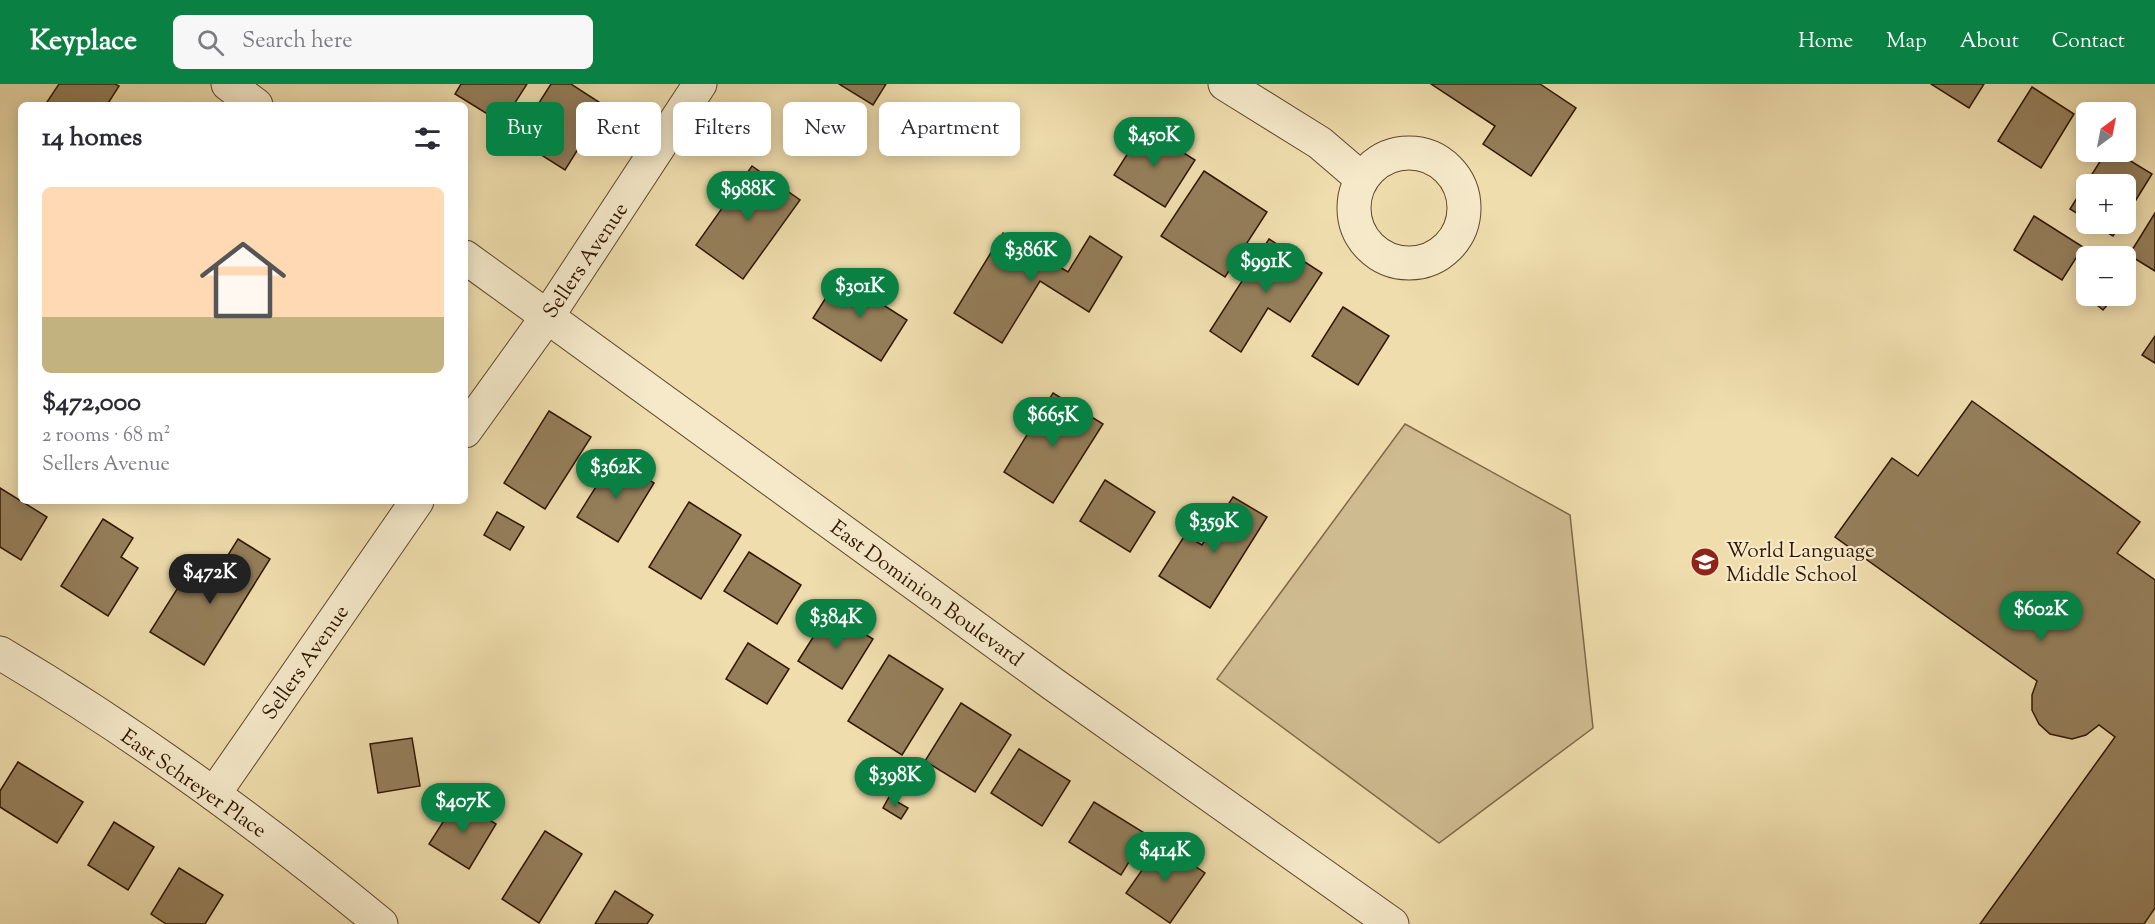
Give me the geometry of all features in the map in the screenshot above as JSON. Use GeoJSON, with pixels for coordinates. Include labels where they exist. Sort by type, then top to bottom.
{"type":"FeatureCollection","features":[{"type":"Feature","properties":{"kind":"street"},"geometry":{"type":"LineString","coordinates":[[228,84],[252,102]]}},
{"type":"Feature","properties":{"kind":"street","name":"Sellers Avenue"},"geometry":{"type":"LineString","coordinates":[[468,427],[548,317],[699,84]]}},
{"type":"Feature","properties":{"kind":"street"},"geometry":{"type":"LineString","coordinates":[[1225,84],[1320,142],[1362,178]]}},
{"type":"Feature","properties":{"kind":"street","name":"East Dominion Boulevard"},"geometry":{"type":"LineString","coordinates":[[468,259],[1053,684],[1392,924]]}},
{"type":"Feature","properties":{"kind":"street","name":"Sellers Avenue"},"geometry":{"type":"LineString","coordinates":[[214,794],[415,504]]}},
{"type":"Feature","properties":{"kind":"street","name":"East Schreyer Place"},"geometry":{"type":"LineString","coordinates":[[0,653],[52,684],[214,794],[381,924]]}},
{"type":"Feature","properties":{"kind":"shaded area"},"geometry":{"type":"Polygon","coordinates":[[[1405,424],[1570,515],[1593,728],[1439,843],[1217,679],[1405,424]]]}},
{"type":"Feature","properties":{"kind":"building"},"geometry":{"type":"Polygon","coordinates":[[[59,84],[115,84],[119,86],[109,102],[47,102],[59,84]]]}},
{"type":"Feature","properties":{"kind":"building"},"geometry":{"type":"Polygon","coordinates":[[[461,84],[527,84],[515,102],[486,102],[486,113],[455,94],[461,84]]]}},
{"type":"Feature","properties":{"kind":"building"},"geometry":{"type":"Polygon","coordinates":[[[551,84],[571,84],[599,102],[576,102],[576,152],[565,170],[543,156],[564,156],[564,102],[540,102],[551,84]]]}},
{"type":"Feature","properties":{"kind":"building"},"geometry":{"type":"Polygon","coordinates":[[[839,84],[886,84],[873,105],[839,84]]]}},
{"type":"Feature","properties":{"kind":"building"},"geometry":{"type":"Polygon","coordinates":[[[1431,84],[1540,84],[1576,108],[1531,176],[1483,144],[1495,126],[1431,84]]]}},
{"type":"Feature","properties":{"kind":"building"},"geometry":{"type":"Polygon","coordinates":[[[1931,84],[1984,84],[1969,108],[1931,84]]]}},
{"type":"Feature","properties":{"kind":"building"},"geometry":{"type":"Polygon","coordinates":[[[2032,87],[2074,114],[2041,168],[1998,141],[2032,87]]]}},
{"type":"Feature","properties":{"kind":"building"},"geometry":{"type":"Polygon","coordinates":[[[1144,128],[1195,160],[1165,207],[1114,175],[1144,128]]]}},
{"type":"Feature","properties":{"kind":"building"},"geometry":{"type":"Polygon","coordinates":[[[2100,162],[2132,162],[2152,174],[2136,200],[2136,174],[2092,174],[2100,162]]]}},
{"type":"Feature","properties":{"kind":"building"},"geometry":{"type":"Polygon","coordinates":[[[752,166],[800,200],[743,279],[696,245],[752,166]]]}},
{"type":"Feature","properties":{"kind":"building"},"geometry":{"type":"Polygon","coordinates":[[[1204,171],[1267,212],[1225,277],[1161,236],[1204,171]]]}},
{"type":"Feature","properties":{"kind":"building"},"geometry":{"type":"Polygon","coordinates":[[[2076,200],[2076,213],[2070,209],[2076,200]]]}},
{"type":"Feature","properties":{"kind":"building"},"geometry":{"type":"Polygon","coordinates":[[[2155,213],[2155,271],[2136,259],[2135,246],[2155,213]]]}},
{"type":"Feature","properties":{"kind":"building"},"geometry":{"type":"Polygon","coordinates":[[[2034,216],[2081,246],[2076,246],[2076,258],[2062,280],[2014,250],[2034,216]]]}},
{"type":"Feature","properties":{"kind":"building"},"geometry":{"type":"Polygon","coordinates":[[[1003,233],[1068,272],[1090,236],[1122,257],[1089,312],[1040,281],[1002,343],[954,313],[1003,233]]]}},
{"type":"Feature","properties":{"kind":"building"},"geometry":{"type":"Polygon","coordinates":[[[1269,239],[1322,273],[1290,322],[1268,308],[1241,352],[1210,331],[1269,239]]]}},
{"type":"Feature","properties":{"kind":"building"},"geometry":{"type":"Polygon","coordinates":[[[839,277],[907,320],[881,361],[813,318],[839,277]]]}},
{"type":"Feature","properties":{"kind":"building"},"geometry":{"type":"Polygon","coordinates":[[[1343,307],[1389,336],[1358,385],[1312,356],[1343,307]]]}},
{"type":"Feature","properties":{"kind":"building"},"geometry":{"type":"Polygon","coordinates":[[[2155,336],[2155,363],[2142,355],[2155,336]]]}},
{"type":"Feature","properties":{"kind":"building"},"geometry":{"type":"Polygon","coordinates":[[[1053,393],[1103,424],[1053,503],[1004,472],[1053,393]]]}},
{"type":"Feature","properties":{"kind":"building","name":"World Language Middle School"},"geometry":{"type":"Polygon","coordinates":[[[1972,401],[2140,522],[2117,553],[2155,580],[2155,908],[2144,924],[1980,924],[2115,737],[2099,725],[2086,735],[2072,739],[2050,734],[2039,724],[2032,710],[2032,695],[2037,681],[1835,537],[1892,458],[1918,476],[1972,401]]]}},
{"type":"Feature","properties":{"kind":"building"},"geometry":{"type":"Polygon","coordinates":[[[549,411],[591,437],[545,509],[504,483],[549,411]]]}},
{"type":"Feature","properties":{"kind":"building"},"geometry":{"type":"Polygon","coordinates":[[[614,458],[654,483],[618,542],[577,517],[614,458]]]}},
{"type":"Feature","properties":{"kind":"building"},"geometry":{"type":"Polygon","coordinates":[[[1105,480],[1155,512],[1130,552],[1080,521],[1105,480]]]}},
{"type":"Feature","properties":{"kind":"building"},"geometry":{"type":"Polygon","coordinates":[[[0,488],[18,499],[18,504],[26,504],[47,517],[21,560],[0,547],[0,488]]]}},
{"type":"Feature","properties":{"kind":"building"},"geometry":{"type":"Polygon","coordinates":[[[1233,497],[1267,517],[1210,608],[1159,576],[1185,535],[1202,545],[1233,497]]]}},
{"type":"Feature","properties":{"kind":"building"},"geometry":{"type":"Polygon","coordinates":[[[689,502],[741,535],[701,599],[649,567],[689,502]]]}},
{"type":"Feature","properties":{"kind":"building"},"geometry":{"type":"Polygon","coordinates":[[[497,512],[524,527],[510,550],[484,535],[497,512]]]}},
{"type":"Feature","properties":{"kind":"building"},"geometry":{"type":"Polygon","coordinates":[[[103,519],[133,538],[121,557],[138,568],[108,616],[61,586],[103,519]]]}},
{"type":"Feature","properties":{"kind":"building"},"geometry":{"type":"Polygon","coordinates":[[[238,539],[270,559],[204,665],[150,632],[184,578],[205,592],[238,539]]]}},
{"type":"Feature","properties":{"kind":"building"},"geometry":{"type":"Polygon","coordinates":[[[749,552],[801,585],[777,624],[724,591],[749,552]]]}},
{"type":"Feature","properties":{"kind":"building"},"geometry":{"type":"Polygon","coordinates":[[[829,612],[873,639],[842,689],[798,661],[829,612]]]}},
{"type":"Feature","properties":{"kind":"building"},"geometry":{"type":"Polygon","coordinates":[[[748,643],[789,669],[767,704],[726,679],[748,643]]]}},
{"type":"Feature","properties":{"kind":"building"},"geometry":{"type":"Polygon","coordinates":[[[889,655],[943,689],[902,755],[848,721],[889,655]]]}},
{"type":"Feature","properties":{"kind":"building"},"geometry":{"type":"Polygon","coordinates":[[[961,703],[1011,735],[975,792],[925,761],[961,703]]]}},
{"type":"Feature","properties":{"kind":"building"},"geometry":{"type":"Polygon","coordinates":[[[412,738],[420,786],[378,793],[370,744],[412,738]]]}},
{"type":"Feature","properties":{"kind":"building"},"geometry":{"type":"Polygon","coordinates":[[[1019,749],[1070,781],[1042,826],[991,793],[1019,749]]]}},
{"type":"Feature","properties":{"kind":"building"},"geometry":{"type":"Polygon","coordinates":[[[18,762],[83,802],[57,843],[0,807],[0,791],[18,762]]]}},
{"type":"Feature","properties":{"kind":"building"},"geometry":{"type":"Polygon","coordinates":[[[889,797],[908,808],[901,819],[883,808],[889,797]]]}},
{"type":"Feature","properties":{"kind":"building"},"geometry":{"type":"Polygon","coordinates":[[[457,800],[496,824],[469,869],[429,844],[457,800]]]}},
{"type":"Feature","properties":{"kind":"building"},"geometry":{"type":"Polygon","coordinates":[[[1094,802],[1146,834],[1121,875],[1069,842],[1094,802]]]}},
{"type":"Feature","properties":{"kind":"building"},"geometry":{"type":"Polygon","coordinates":[[[114,822],[154,847],[128,890],[88,865],[114,822]]]}},
{"type":"Feature","properties":{"kind":"building"},"geometry":{"type":"Polygon","coordinates":[[[545,831],[582,854],[539,923],[502,899],[545,831]]]}},
{"type":"Feature","properties":{"kind":"building"},"geometry":{"type":"Polygon","coordinates":[[[1161,843],[1205,873],[1170,923],[1126,893],[1161,843]]]}},
{"type":"Feature","properties":{"kind":"building"},"geometry":{"type":"Polygon","coordinates":[[[179,868],[223,895],[205,924],[166,924],[151,914],[179,868]]]}},
{"type":"Feature","properties":{"kind":"building"},"geometry":{"type":"Polygon","coordinates":[[[615,891],[653,915],[647,924],[595,924],[615,891]]]}},
{"type":"Feature","properties":{"kind":"place","name":"World Language Middle School"},"geometry":{"type":"Point","coordinates":[1705,562]}}]}
